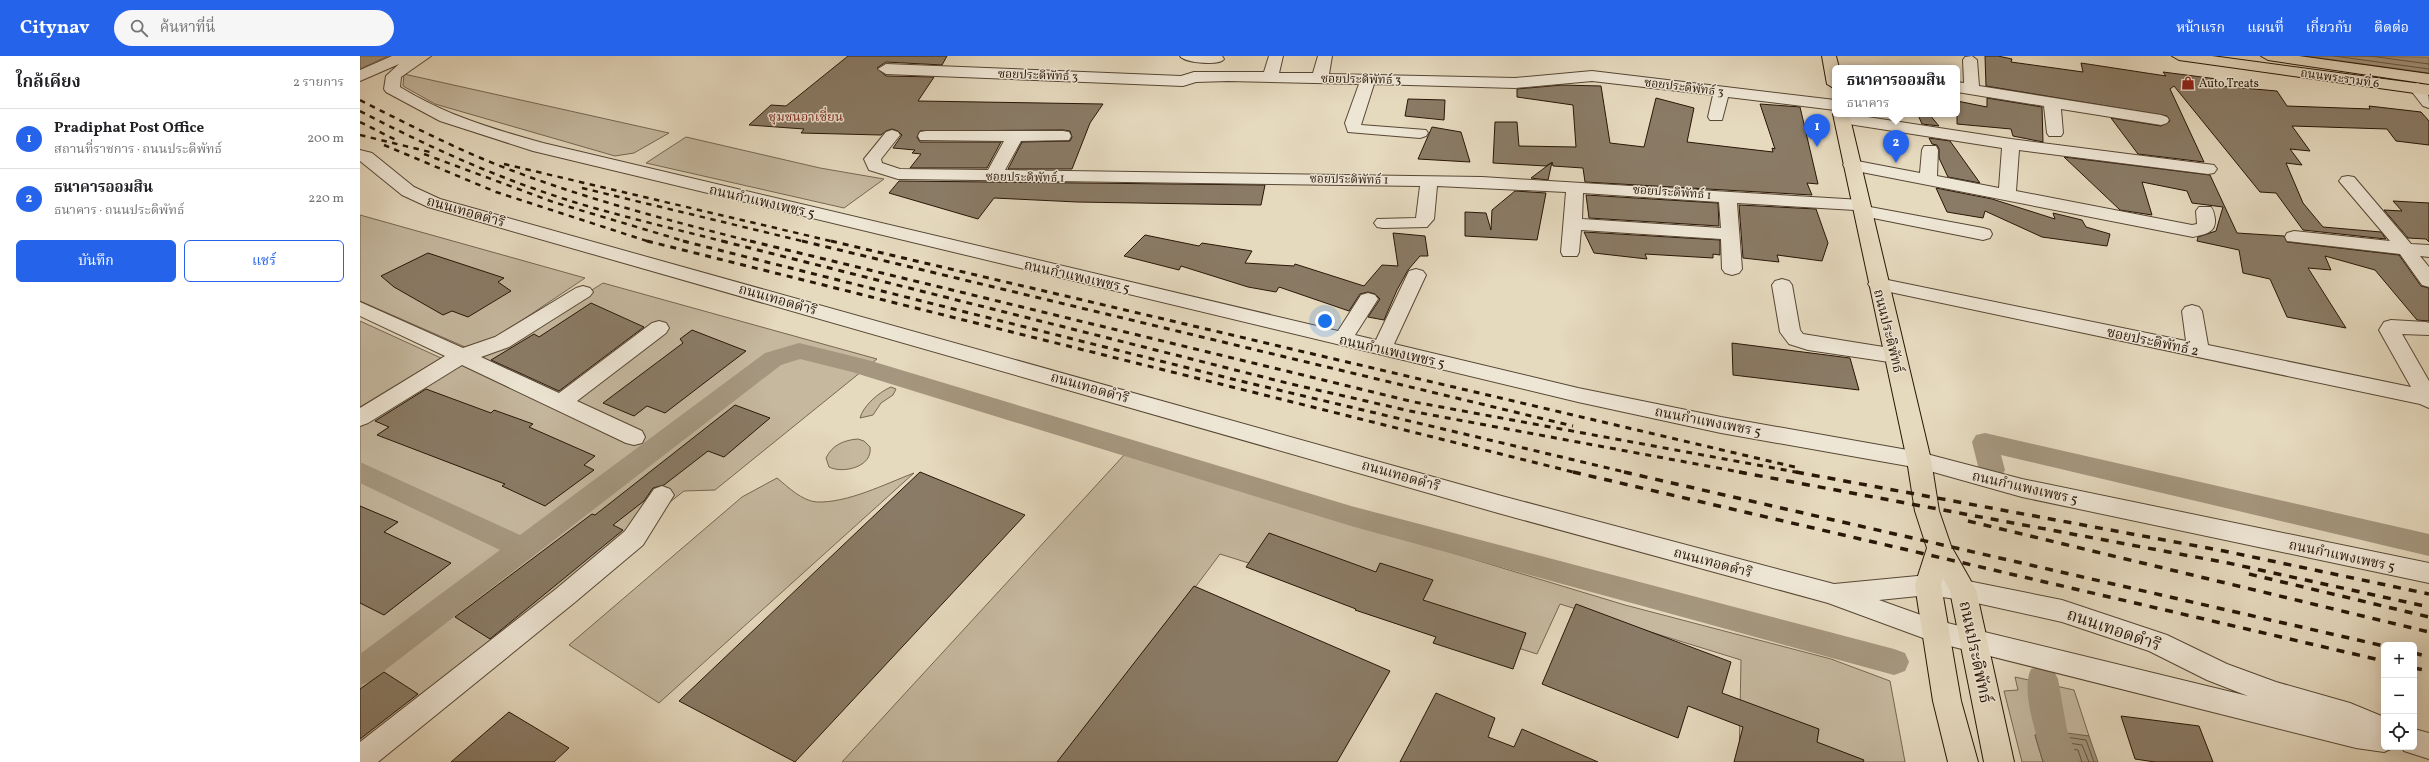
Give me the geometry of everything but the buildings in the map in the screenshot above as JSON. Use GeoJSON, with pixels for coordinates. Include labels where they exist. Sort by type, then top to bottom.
{"type":"FeatureCollection","features":[{"type":"Feature","properties":{"kind":"main road","name":"ถนนพระรามที่ 6"},"geometry":{"type":"LineString","coordinates":[[2179,56],[2423,89]]}},
{"type":"Feature","properties":{"kind":"main road"},"geometry":{"type":"LineString","coordinates":[[2268,56],[2429,79]]}},
{"type":"Feature","properties":{"kind":"main road","name":"ถนนประดิพัทธ์"},"geometry":{"type":"LineString","coordinates":[[1840,117],[1863,208],[1878,284],[1919,460],[1927,511],[1939,548],[1963,590],[1972,639],[1999,762]]}},
{"type":"Feature","properties":{"kind":"main road"},"geometry":{"type":"LineString","coordinates":[[1939,548],[1928,585],[1934,631],[1947,701],[1963,762]]}},
{"type":"Feature","properties":{"kind":"street"},"geometry":{"type":"LineString","coordinates":[[360,76],[404,56]]}},
{"type":"Feature","properties":{"kind":"street","name":"ถนนกำแพงเพชร 5"},"geometry":{"type":"LineString","coordinates":[[424,56],[408,64],[394,76],[392,89],[417,106],[451,122],[612,165],[1578,395],[1721,425],[1919,460],[2022,488],[2429,574]]}},
{"type":"Feature","properties":{"kind":"street"},"geometry":{"type":"LineString","coordinates":[[1187,56],[1217,59]]}},
{"type":"Feature","properties":{"kind":"street"},"geometry":{"type":"LineString","coordinates":[[1270,77],[1276,56]]}},
{"type":"Feature","properties":{"kind":"street"},"geometry":{"type":"LineString","coordinates":[[1320,78],[1325,56]]}},
{"type":"Feature","properties":{"kind":"street"},"geometry":{"type":"LineString","coordinates":[[1970,60],[1965,88],[2160,120]]}},
{"type":"Feature","properties":{"kind":"street","name":"ซอยประดิพัทธ์ 3"},"geometry":{"type":"LineString","coordinates":[[886,69],[1183,81],[1194,76],[1515,83],[1592,76],[1722,91],[1832,111]]}},
{"type":"Feature","properties":{"kind":"street"},"geometry":{"type":"LineString","coordinates":[[1368,79],[1353,123],[1354,129],[1420,133]]}},
{"type":"Feature","properties":{"kind":"street"},"geometry":{"type":"LineString","coordinates":[[2423,89],[2429,103]]}},
{"type":"Feature","properties":{"kind":"street"},"geometry":{"type":"LineString","coordinates":[[1716,117],[1722,91]]}},
{"type":"Feature","properties":{"kind":"street"},"geometry":{"type":"LineString","coordinates":[[2052,103],[2055,133]]}},
{"type":"Feature","properties":{"kind":"street","name":"ซอยประดิพัทธ์ 3"},"geometry":{"type":"LineString","coordinates":[[1866,117],[2011,144],[2208,169]]}},
{"type":"Feature","properties":{"kind":"street","name":"ซอยประดิพัทธ์ 1"},"geometry":{"type":"LineString","coordinates":[[892,135],[872,159],[875,166],[884,171],[898,174],[1296,178],[1575,186],[1728,196],[1863,208],[1983,234]]}},
{"type":"Feature","properties":{"kind":"street"},"geometry":{"type":"LineString","coordinates":[[926,136],[1063,136]]}},
{"type":"Feature","properties":{"kind":"street"},"geometry":{"type":"LineString","coordinates":[[993,176],[1015,137]]}},
{"type":"Feature","properties":{"kind":"street"},"geometry":{"type":"LineString","coordinates":[[2007,196],[2011,144]]}},
{"type":"Feature","properties":{"kind":"street"},"geometry":{"type":"LineString","coordinates":[[1928,180],[1930,150]]}},
{"type":"Feature","properties":{"kind":"street","name":"ถนนเทอดดำริ"},"geometry":{"type":"LineString","coordinates":[[360,155],[366,157],[408,191],[434,204],[986,357],[1498,504],[1831,593],[1934,631],[1972,639],[2356,735],[2381,738]]}},
{"type":"Feature","properties":{"kind":"street"},"geometry":{"type":"LineString","coordinates":[[1852,165],[2193,231],[2206,227],[2205,212]]}},
{"type":"Feature","properties":{"kind":"street"},"geometry":{"type":"LineString","coordinates":[[1383,223],[1421,222],[1425,219],[1424,207],[1429,181]]}},
{"type":"Feature","properties":{"kind":"street"},"geometry":{"type":"LineString","coordinates":[[2348,181],[2406,249],[2429,281]]}},
{"type":"Feature","properties":{"kind":"street"},"geometry":{"type":"LineString","coordinates":[[1570,252],[1575,186]]}},
{"type":"Feature","properties":{"kind":"street"},"geometry":{"type":"LineString","coordinates":[[1728,196],[1732,269]]}},
{"type":"Feature","properties":{"kind":"street"},"geometry":{"type":"LineString","coordinates":[[1572,224],[1730,234]]}},
{"type":"Feature","properties":{"kind":"street"},"geometry":{"type":"LineString","coordinates":[[2294,237],[2429,252]]}},
{"type":"Feature","properties":{"kind":"street"},"geometry":{"type":"LineString","coordinates":[[1382,348],[1416,275]]}},
{"type":"Feature","properties":{"kind":"street","name":"ซอยประดิพัทธ์ 2"},"geometry":{"type":"LineString","coordinates":[[1878,284],[2428,398]]}},
{"type":"Feature","properties":{"kind":"street"},"geometry":{"type":"LineString","coordinates":[[1782,285],[1790,332],[1796,339],[1808,343],[1896,356]]}},
{"type":"Feature","properties":{"kind":"street"},"geometry":{"type":"LineString","coordinates":[[360,418],[461,356],[502,342],[583,292]]}},
{"type":"Feature","properties":{"kind":"street"},"geometry":{"type":"LineString","coordinates":[[1342,340],[1368,299]]}},
{"type":"Feature","properties":{"kind":"street"},"geometry":{"type":"LineString","coordinates":[[360,308],[634,437]]}},
{"type":"Feature","properties":{"kind":"street"},"geometry":{"type":"LineString","coordinates":[[2192,310],[2198,350]]}},
{"type":"Feature","properties":{"kind":"street"},"geometry":{"type":"LineString","coordinates":[[2426,329],[2397,326],[2391,327],[2389,330],[2428,398]]}},
{"type":"Feature","properties":{"kind":"street"},"geometry":{"type":"LineString","coordinates":[[560,403],[659,328]]}},
{"type":"Feature","properties":{"kind":"street"},"geometry":{"type":"LineString","coordinates":[[360,758],[565,596],[634,538],[662,495]]}},
{"type":"Feature","properties":{"kind":"street","name":"ถนนเทอดดำริ"},"geometry":{"type":"LineString","coordinates":[[1831,593],[1928,585],[1963,590],[2062,611],[2158,643],[2224,675],[2275,694],[2350,716],[2381,729]]}},
{"type":"Feature","properties":{"kind":"street"},"geometry":{"type":"LineString","coordinates":[[2417,743],[2429,746]]}},
{"type":"Feature","properties":{"kind":"shaded area"},"geometry":{"type":"Polygon","coordinates":[[[404,74],[669,133],[634,153],[615,156],[435,104],[403,86],[404,74]]]}},
{"type":"Feature","properties":{"kind":"shaded area"},"geometry":{"type":"Polygon","coordinates":[[[686,137],[820,168],[884,179],[844,208],[646,163],[686,137]]]}},
{"type":"Feature","properties":{"kind":"shaded area"},"geometry":{"type":"Polygon","coordinates":[[[360,215],[585,278],[497,337],[465,347],[360,301],[360,215]]]}},
{"type":"Feature","properties":{"kind":"shaded area"},"geometry":{"type":"Polygon","coordinates":[[[603,283],[877,359],[715,490],[684,491],[360,745],[360,425],[447,370],[496,350],[603,283]]]}},
{"type":"Feature","properties":{"kind":"shaded area"},"geometry":{"type":"Polygon","coordinates":[[[360,321],[441,358],[360,407],[360,321]]]}},
{"type":"Feature","properties":{"kind":"shaded area"},"geometry":{"type":"Polygon","coordinates":[[[891,387],[896,389],[893,395],[881,403],[873,415],[860,418],[864,409],[872,400],[891,387]]]}},
{"type":"Feature","properties":{"kind":"shaded area"},"geometry":{"type":"Polygon","coordinates":[[[858,439],[864,441],[870,447],[870,454],[867,460],[856,467],[849,469],[842,470],[829,467],[826,458],[835,447],[843,442],[858,439]]]}},
{"type":"Feature","properties":{"kind":"shaded area"},"geometry":{"type":"Polygon","coordinates":[[[1125,454],[1625,605],[1831,659],[1890,681],[1905,762],[1739,762],[1741,660],[1560,604],[1537,654],[1220,554],[1065,762],[842,762],[1125,454]]]}},
{"type":"Feature","properties":{"kind":"shaded area"},"geometry":{"type":"Polygon","coordinates":[[[914,473],[659,703],[569,645],[742,497],[777,478],[806,499],[817,502],[854,496],[914,473]]]}},
{"type":"Feature","properties":{"kind":"shaded area"},"geometry":{"type":"Polygon","coordinates":[[[2015,677],[2074,690],[2089,736],[2035,735],[2043,762],[2022,762],[2004,691],[2018,690],[2015,677]]]}},
{"type":"Feature","properties":{"kind":"water"},"geometry":{"type":"Polygon","coordinates":[[[360,56],[388,56],[360,69],[360,56]]]}},
{"type":"Feature","properties":{"kind":"water"},"geometry":{"type":"Polygon","coordinates":[[[2305,56],[2429,57],[2429,73],[2305,56]]]}},
{"type":"Feature","properties":{"kind":"water"},"geometry":{"type":"Polygon","coordinates":[[[2044,730],[2089,736],[2098,762],[2043,762],[2035,735],[2044,730]]]}},
{"type":"Feature","properties":{"kind":"waterway"},"geometry":{"type":"LineString","coordinates":[[523,549],[773,359],[799,351],[860,366],[1351,516],[1894,662]]}},
{"type":"Feature","properties":{"kind":"waterway"},"geometry":{"type":"LineString","coordinates":[[1992,470],[1985,442],[2429,545]]}},
{"type":"Feature","properties":{"kind":"waterway"},"geometry":{"type":"LineString","coordinates":[[360,472],[523,549]]}},
{"type":"Feature","properties":{"kind":"waterway"},"geometry":{"type":"LineString","coordinates":[[360,672],[523,549]]}},
{"type":"Feature","properties":{"kind":"waterway"},"geometry":{"type":"LineString","coordinates":[[2042,679],[2051,730],[2062,762]]}},
{"type":"Feature","properties":{"kind":"railway"},"geometry":{"type":"LineString","coordinates":[[360,100],[483,159],[549,184],[617,205],[753,242]]}},
{"type":"Feature","properties":{"kind":"railway"},"geometry":{"type":"LineString","coordinates":[[360,111],[449,155],[511,180],[573,202],[722,241]]}},
{"type":"Feature","properties":{"kind":"railway"},"geometry":{"type":"LineString","coordinates":[[360,122],[396,140]]}},
{"type":"Feature","properties":{"kind":"railway"},"geometry":{"type":"LineString","coordinates":[[360,135],[434,153]]}},
{"type":"Feature","properties":{"kind":"railway"},"geometry":{"type":"LineString","coordinates":[[384,145],[496,192],[650,242]]}},
{"type":"Feature","properties":{"kind":"railway"},"geometry":{"type":"LineString","coordinates":[[424,154],[553,202],[687,242]]}},
{"type":"Feature","properties":{"kind":"railway"},"geometry":{"type":"LineString","coordinates":[[504,164],[835,242]]}},
{"type":"Feature","properties":{"kind":"railway"},"geometry":{"type":"LineString","coordinates":[[582,188],[806,242]]}},
{"type":"Feature","properties":{"kind":"railway"},"geometry":{"type":"LineString","coordinates":[[647,241],[1577,473]]}},
{"type":"Feature","properties":{"kind":"railway"},"geometry":{"type":"LineString","coordinates":[[683,241],[1232,379],[1629,473]]}},
{"type":"Feature","properties":{"kind":"railway"},"geometry":{"type":"LineString","coordinates":[[722,241],[726,242]]}},
{"type":"Feature","properties":{"kind":"railway"},"geometry":{"type":"LineString","coordinates":[[722,241],[1291,384],[1410,411],[1745,473]]}},
{"type":"Feature","properties":{"kind":"railway"},"geometry":{"type":"LineString","coordinates":[[802,241],[1573,426]]}},
{"type":"Feature","properties":{"kind":"railway"},"geometry":{"type":"LineString","coordinates":[[831,241],[1799,468]]}},
{"type":"Feature","properties":{"kind":"railway"},"geometry":{"type":"LineString","coordinates":[[753,242],[1414,402],[1801,473]]}},
{"type":"Feature","properties":{"kind":"railway"},"geometry":{"type":"LineString","coordinates":[[1573,472],[2381,660]]}},
{"type":"Feature","properties":{"kind":"railway"},"geometry":{"type":"LineString","coordinates":[[1624,472],[2381,645]]}},
{"type":"Feature","properties":{"kind":"railway"},"geometry":{"type":"LineString","coordinates":[[1739,472],[2228,563],[2429,607]]}},
{"type":"Feature","properties":{"kind":"railway"},"geometry":{"type":"LineString","coordinates":[[1796,472],[2224,551],[2429,594]]}},
{"type":"Feature","properties":{"kind":"railway"},"geometry":{"type":"LineString","coordinates":[[1968,521],[2429,632]]}},
{"type":"Feature","properties":{"kind":"railway"},"geometry":{"type":"LineString","coordinates":[[2249,574],[2429,617]]}},
{"type":"Feature","properties":{"kind":"railway"},"geometry":{"type":"LineString","coordinates":[[2417,654],[2429,657]]}},
{"type":"Feature","properties":{"kind":"railway"},"geometry":{"type":"LineString","coordinates":[[2417,669],[2429,671]]}},
{"type":"Feature","properties":{"kind":"place","name":"Auto Treats"},"geometry":{"type":"Point","coordinates":[2188,83]}},
{"type":"Feature","properties":{"kind":"place","name":"Pradiphat Post Office"},"geometry":{"type":"Point","coordinates":[1817,147]}},
{"type":"Feature","properties":{"kind":"place","name":"ธนาคารออมสิน"},"geometry":{"type":"Point","coordinates":[1896,163]}},
{"type":"Feature","properties":{"kind":"district","name":"ชุมชนอาเซี่ยน"},"geometry":{"type":"Point","coordinates":[806,116]}}]}
